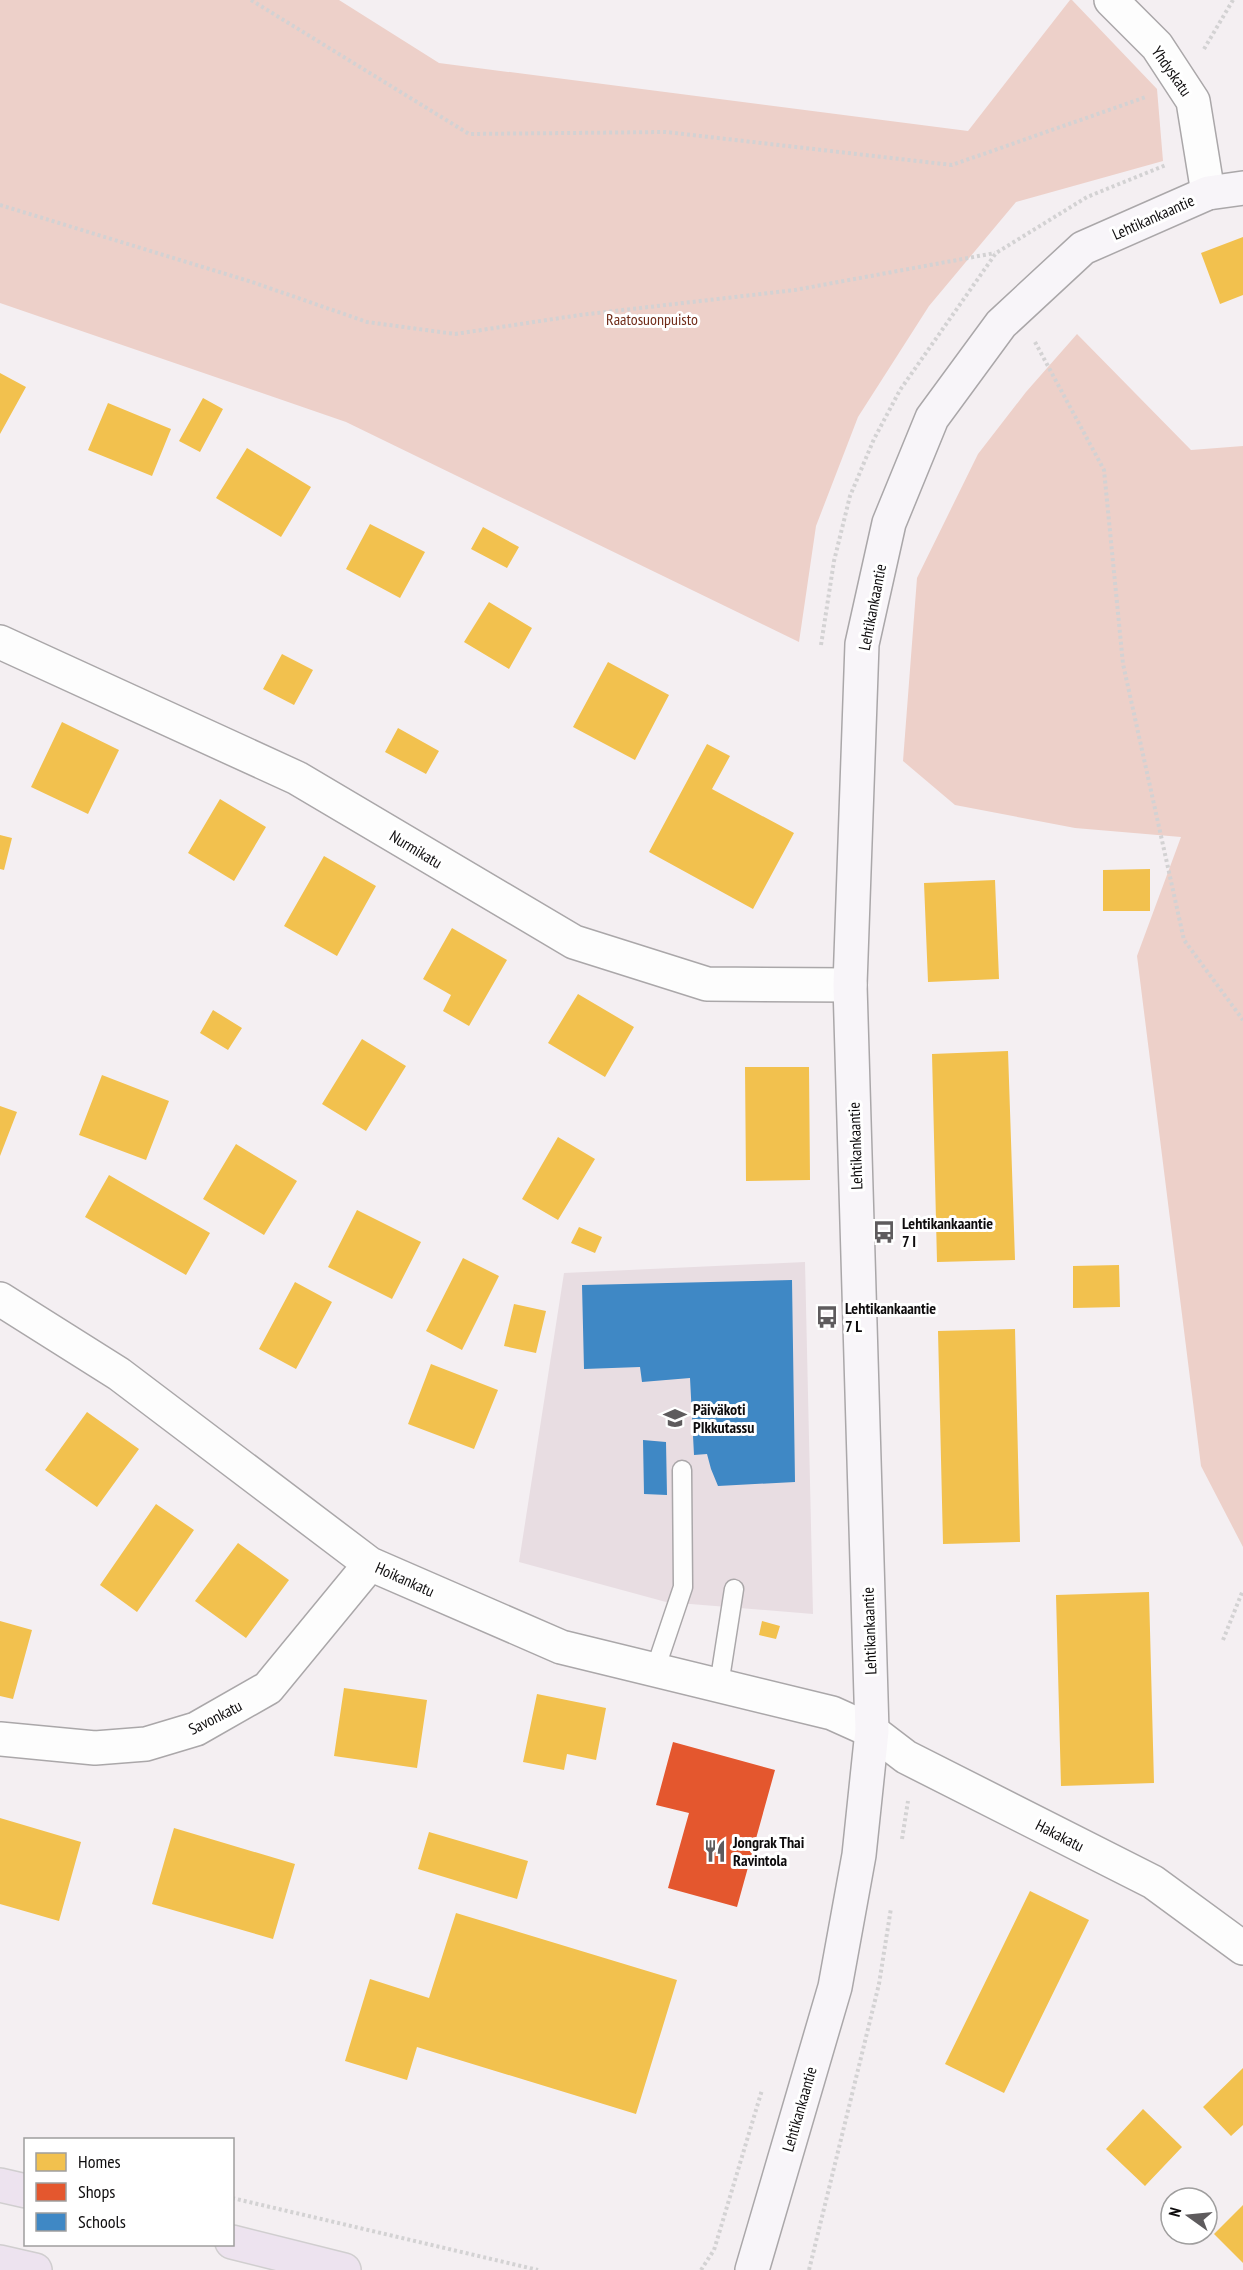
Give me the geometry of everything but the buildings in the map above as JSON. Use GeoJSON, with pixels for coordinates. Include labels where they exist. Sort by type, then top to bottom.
{"type":"FeatureCollection","features":[{"type":"Feature","properties":{"kind":"highway"},"geometry":{"type":"LineString","coordinates":[[0,2185],[24,2191]]}},
{"type":"Feature","properties":{"kind":"highway"},"geometry":{"type":"LineString","coordinates":[[234,2242],[344,2270]]}},
{"type":"Feature","properties":{"kind":"highway"},"geometry":{"type":"LineString","coordinates":[[0,2262],[35,2270]]}},
{"type":"Feature","properties":{"kind":"street","name":"Yhdyskatu"},"geometry":{"type":"LineString","coordinates":[[1111,0],[1156,46],[1193,101],[1208,193]]}},
{"type":"Feature","properties":{"kind":"street","name":"Lehtikankaantie"},"geometry":{"type":"LineString","coordinates":[[752,2270],[835,1987],[859,1855],[872,1731],[850,985],[862,644],[889,524],[932,418],[1001,324],[1083,248],[1208,193],[1243,188]]}},
{"type":"Feature","properties":{"kind":"street","name":"Nurmikatu"},"geometry":{"type":"LineString","coordinates":[[0,642],[297,778],[574,942],[707,984],[850,985]]}},
{"type":"Feature","properties":{"kind":"street","name":"Hoikankatu"},"geometry":{"type":"LineString","coordinates":[[0,1299],[119,1374],[370,1564],[561,1647],[832,1713],[872,1731]]}},
{"type":"Feature","properties":{"kind":"street","name":"Savonkatu"},"geometry":{"type":"LineString","coordinates":[[0,1739],[95,1748],[146,1744],[196,1729],[268,1688],[370,1564]]}},
{"type":"Feature","properties":{"kind":"street","name":"Hakakatu"},"geometry":{"type":"LineString","coordinates":[[872,1731],[906,1757],[1153,1882],[1243,1948]]}},
{"type":"Feature","properties":{"kind":"lane"},"geometry":{"type":"LineString","coordinates":[[655,1670],[683,1587],[682,1470]]}},
{"type":"Feature","properties":{"kind":"lane"},"geometry":{"type":"LineString","coordinates":[[719,1685],[734,1588]]}},
{"type":"Feature","properties":{"kind":"path"},"geometry":{"type":"LineString","coordinates":[[251,0],[469,134],[666,132],[952,165],[1183,84],[1233,0]]}},
{"type":"Feature","properties":{"kind":"path"},"geometry":{"type":"LineString","coordinates":[[0,205],[252,282],[367,322],[455,334],[580,315],[795,290],[996,253]]}},
{"type":"Feature","properties":{"kind":"path"},"geometry":{"type":"LineString","coordinates":[[1031,334],[1104,470],[1123,664],[1184,940],[1243,1020]]}},
{"type":"Feature","properties":{"kind":"path"},"geometry":{"type":"LineString","coordinates":[[1223,1640],[1243,1590]]}},
{"type":"Feature","properties":{"kind":"path"},"geometry":{"type":"LineString","coordinates":[[901,1845],[908,1798],[906,1757]]}},
{"type":"Feature","properties":{"kind":"path"},"geometry":{"type":"LineString","coordinates":[[809,2270],[879,1984],[892,1903]]}},
{"type":"Feature","properties":{"kind":"path"},"geometry":{"type":"LineString","coordinates":[[234,2198],[538,2270]]}},
{"type":"Feature","properties":{"kind":"shaded area","name":"Päiväkoti PIkkutassu"},"geometry":{"type":"Polygon","coordinates":[[[805,1262],[813,1614],[666,1602],[519,1562],[564,1273],[805,1262]]]}},
{"type":"Feature","properties":{"kind":"green space","name":"Raatosuonpuisto"},"geometry":{"type":"Polygon","coordinates":[[[0,0],[339,0],[439,63],[968,131],[1072,0],[1157,89],[1163,161],[1016,202],[929,306],[858,417],[816,526],[799,642],[346,422],[0,303],[0,0]]]}},
{"type":"Feature","properties":{"kind":"green space"},"geometry":{"type":"Polygon","coordinates":[[[1077,334],[1191,450],[1243,446],[1243,1547],[1201,1466],[1137,956],[1181,837],[1075,828],[955,805],[903,761],[917,578],[978,454],[1026,392],[1077,334]]]}},
{"type":"Feature","properties":{"kind":"place","name":"Lehtikankaantie 7 I"},"geometry":{"type":"Point","coordinates":[884,1232]}},
{"type":"Feature","properties":{"kind":"place","name":"Lehtikankaantie 7 L"},"geometry":{"type":"Point","coordinates":[827,1317]}},
{"type":"Feature","properties":{"kind":"place","name":"Päiväkoti PIkkutassu"},"geometry":{"type":"Point","coordinates":[675,1418]}},
{"type":"Feature","properties":{"kind":"place","name":"Jongrak Thai Ravintola"},"geometry":{"type":"Point","coordinates":[715,1851]}}]}
